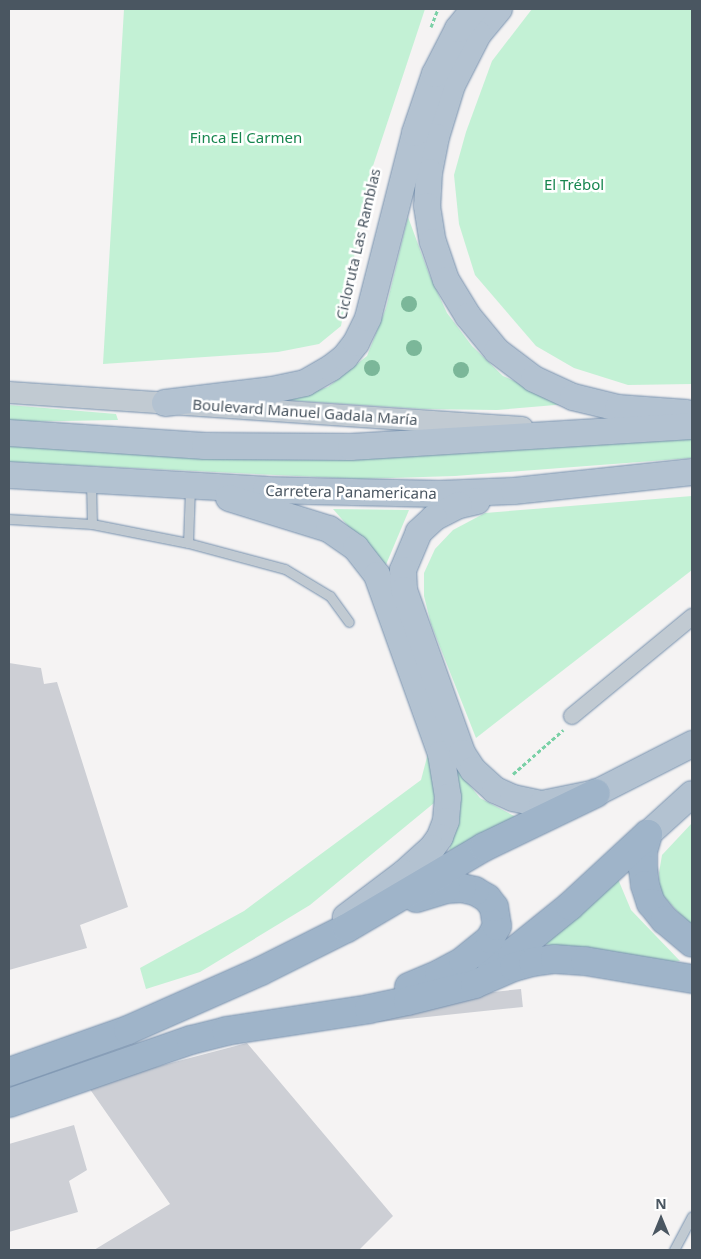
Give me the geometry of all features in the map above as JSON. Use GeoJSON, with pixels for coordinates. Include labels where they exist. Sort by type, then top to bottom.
{"type":"FeatureCollection","features":[{"type":"Feature","properties":{"kind":"highway"},"geometry":{"type":"LineString","coordinates":[[347,928],[484,847],[596,793]]}},
{"type":"Feature","properties":{"kind":"highway"},"geometry":{"type":"LineString","coordinates":[[648,834],[643,852],[643,868],[644,885],[651,903],[666,920],[692,943]]}},
{"type":"Feature","properties":{"kind":"highway"},"geometry":{"type":"LineString","coordinates":[[408,1001],[456,983],[512,953],[570,906],[648,834]]}},
{"type":"Feature","properties":{"kind":"highway"},"geometry":{"type":"LineString","coordinates":[[9,1072],[128,1030],[178,1009],[310,945],[425,894],[446,889],[462,888],[481,895],[494,907],[497,926],[490,939],[463,961],[405,989],[332,1014]]}},
{"type":"Feature","properties":{"kind":"highway"},"geometry":{"type":"LineString","coordinates":[[9,1103],[191,1040],[226,1031],[408,1001],[475,984],[514,967],[555,959],[585,961],[692,980]]}},
{"type":"Feature","properties":{"kind":"main road"},"geometry":{"type":"LineString","coordinates":[[165,403],[272,390],[305,383],[331,368],[345,357],[356,343],[368,318],[415,133],[435,74],[458,29],[474,9]]}},
{"type":"Feature","properties":{"kind":"main road"},"geometry":{"type":"LineString","coordinates":[[499,9],[478,34],[452,85],[436,137],[429,172],[427,206],[433,242],[446,280],[468,316],[497,351],[534,379],[573,397],[618,408],[692,414]]}},
{"type":"Feature","properties":{"kind":"main road"},"geometry":{"type":"LineString","coordinates":[[9,433],[205,446],[351,446],[692,426]]}},
{"type":"Feature","properties":{"kind":"main road","name":"Carretera Panamericana"},"geometry":{"type":"LineString","coordinates":[[9,475],[190,486],[439,494],[514,491],[692,472]]}},
{"type":"Feature","properties":{"kind":"main road"},"geometry":{"type":"LineString","coordinates":[[190,486],[329,529],[356,548],[377,575],[441,754],[448,797],[446,821],[432,848],[404,873],[310,945]]}},
{"type":"Feature","properties":{"kind":"main road"},"geometry":{"type":"LineString","coordinates":[[514,491],[458,506],[434,518],[419,532],[403,570],[404,590],[462,753],[473,770],[495,790],[513,798],[542,804],[596,793],[692,744]]}},
{"type":"Feature","properties":{"kind":"main road"},"geometry":{"type":"LineString","coordinates":[[648,834],[692,794]]}},
{"type":"Feature","properties":{"kind":"street","name":"Boulevard Manuel Gadala María"},"geometry":{"type":"LineString","coordinates":[[9,392],[602,432]]}},
{"type":"Feature","properties":{"kind":"street"},"geometry":{"type":"LineString","coordinates":[[572,716],[692,617]]}},
{"type":"Feature","properties":{"kind":"lane"},"geometry":{"type":"LineString","coordinates":[[91,480],[92,524]]}},
{"type":"Feature","properties":{"kind":"lane"},"geometry":{"type":"LineString","coordinates":[[188,543],[190,486]]}},
{"type":"Feature","properties":{"kind":"lane"},"geometry":{"type":"LineString","coordinates":[[9,520],[92,524],[188,543],[285,569],[330,596],[349,622]]}},
{"type":"Feature","properties":{"kind":"lane"},"geometry":{"type":"LineString","coordinates":[[674,1250],[692,1216]]}},
{"type":"Feature","properties":{"kind":"path"},"geometry":{"type":"LineString","coordinates":[[428,36],[438,9]]}},
{"type":"Feature","properties":{"kind":"path"},"geometry":{"type":"LineString","coordinates":[[495,790],[575,719],[572,716]]}},
{"type":"Feature","properties":{"kind":"green space","name":"Finca El Carmen"},"geometry":{"type":"Polygon","coordinates":[[[124,9],[425,9],[369,178],[341,326],[319,344],[278,352],[103,364],[124,9]]]}},
{"type":"Feature","properties":{"kind":"green space","name":"El Trébol"},"geometry":{"type":"Polygon","coordinates":[[[532,9],[692,9],[692,384],[628,385],[574,368],[536,346],[475,275],[459,224],[454,175],[466,132],[492,61],[532,9]]]}},
{"type":"Feature","properties":{"kind":"green space"},"geometry":{"type":"Polygon","coordinates":[[[408,217],[429,274],[447,313],[472,346],[503,376],[567,404],[497,410],[423,409],[285,400],[328,387],[367,356],[386,308],[408,217]]]}},
{"type":"Feature","properties":{"kind":"green space"},"geometry":{"type":"Polygon","coordinates":[[[9,405],[116,414],[118,420],[9,422],[9,405]]]}},
{"type":"Feature","properties":{"kind":"green space"},"geometry":{"type":"Polygon","coordinates":[[[692,437],[692,458],[455,476],[359,479],[9,462],[9,445],[692,437]]]}},
{"type":"Feature","properties":{"kind":"green space"},"geometry":{"type":"Polygon","coordinates":[[[692,496],[692,570],[476,738],[431,624],[424,596],[424,573],[435,549],[453,530],[485,513],[692,496]]]}},
{"type":"Feature","properties":{"kind":"green space"},"geometry":{"type":"Polygon","coordinates":[[[333,509],[409,510],[385,567],[384,567],[333,509]]]}},
{"type":"Feature","properties":{"kind":"green space"},"geometry":{"type":"Polygon","coordinates":[[[431,742],[435,763],[434,803],[310,905],[200,972],[146,989],[140,968],[244,911],[421,780],[431,742]]]}},
{"type":"Feature","properties":{"kind":"green space"},"geometry":{"type":"Polygon","coordinates":[[[454,766],[480,798],[516,817],[449,851],[459,808],[454,766]]]}},
{"type":"Feature","properties":{"kind":"green space"},"geometry":{"type":"Polygon","coordinates":[[[692,823],[692,925],[660,892],[659,873],[662,855],[692,823]]]}},
{"type":"Feature","properties":{"kind":"green space"},"geometry":{"type":"Polygon","coordinates":[[[618,879],[631,910],[680,961],[649,965],[599,952],[544,944],[618,879]]]}},
{"type":"Feature","properties":{"kind":"building"},"geometry":{"type":"Polygon","coordinates":[[[9,663],[41,668],[44,684],[57,682],[128,907],[80,925],[87,948],[9,970],[9,663]]]}},
{"type":"Feature","properties":{"kind":"building"},"geometry":{"type":"Polygon","coordinates":[[[521,989],[523,1007],[379,1022],[377,1004],[521,989]]]}},
{"type":"Feature","properties":{"kind":"building"},"geometry":{"type":"Polygon","coordinates":[[[247,1043],[393,1216],[359,1250],[94,1250],[170,1204],[87,1085],[247,1043]]]}},
{"type":"Feature","properties":{"kind":"building"},"geometry":{"type":"Polygon","coordinates":[[[74,1125],[87,1170],[69,1181],[78,1212],[9,1232],[9,1144],[74,1125]]]}}]}
